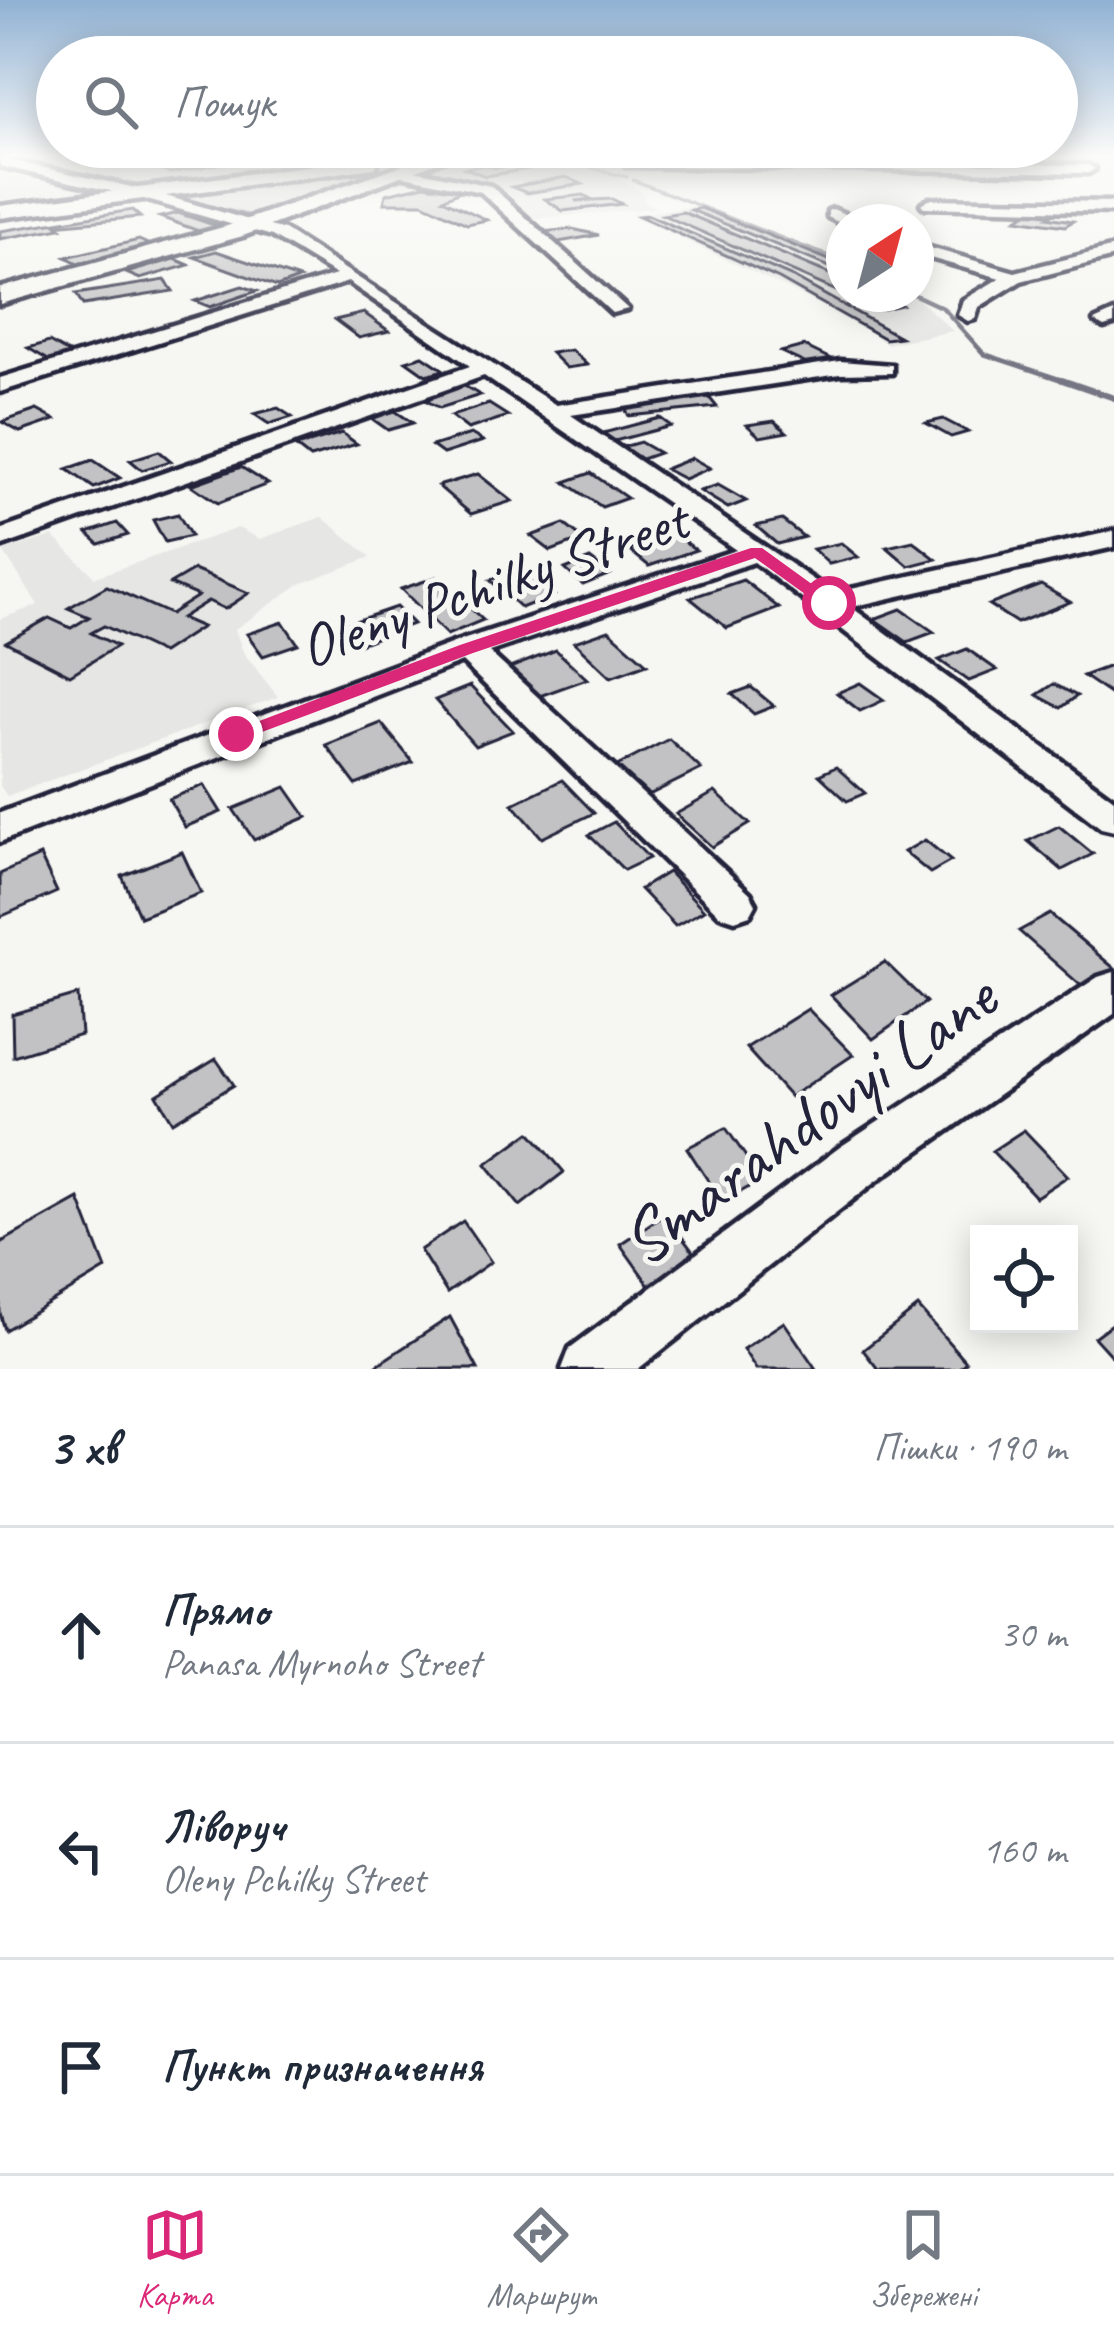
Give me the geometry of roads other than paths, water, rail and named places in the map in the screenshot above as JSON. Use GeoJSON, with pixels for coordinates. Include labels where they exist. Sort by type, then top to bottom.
{"type":"FeatureCollection","features":[{"type":"Feature","properties":{"kind":"main road"},"geometry":{"type":"LineString","coordinates":[[0,296],[267,219]]}},
{"type":"Feature","properties":{"kind":"street"},"geometry":{"type":"LineString","coordinates":[[234,219],[278,233],[350,276],[757,552],[1114,818]]}},
{"type":"Feature","properties":{"kind":"street"},"geometry":{"type":"LineString","coordinates":[[519,219],[619,309]]}},
{"type":"Feature","properties":{"kind":"street"},"geometry":{"type":"LineString","coordinates":[[934,254],[1015,277]]}},
{"type":"Feature","properties":{"kind":"street"},"geometry":{"type":"LineString","coordinates":[[968,315],[970,304],[1015,277],[1113,254]]}},
{"type":"Feature","properties":{"kind":"street"},"geometry":{"type":"LineString","coordinates":[[0,385],[350,276]]}},
{"type":"Feature","properties":{"kind":"street"},"geometry":{"type":"LineString","coordinates":[[550,412],[600,401],[783,379],[833,365],[885,369]]}},
{"type":"Feature","properties":{"kind":"street"},"geometry":{"type":"LineString","coordinates":[[0,538],[483,369]]}},
{"type":"Feature","properties":{"kind":"street"},"geometry":{"type":"LineString","coordinates":[[829,603],[1114,538]]}},
{"type":"Feature","properties":{"kind":"street","name":"Oleny Pchilky Street"},"geometry":{"type":"LineString","coordinates":[[0,828],[467,649],[757,552]]}},
{"type":"Feature","properties":{"kind":"street"},"geometry":{"type":"LineString","coordinates":[[467,649],[735,904]]}},
{"type":"Feature","properties":{"kind":"street","name":"Smarahdovyi Lane"},"geometry":{"type":"LineString","coordinates":[[591,1369],[857,1164],[1114,990]]}},
{"type":"Feature","properties":{"kind":"waterway"},"geometry":{"type":"LineString","coordinates":[[733,219],[826,255]]}},
{"type":"Feature","properties":{"kind":"waterway"},"geometry":{"type":"LineString","coordinates":[[820,253],[826,255]]}},
{"type":"Feature","properties":{"kind":"waterway"},"geometry":{"type":"LineString","coordinates":[[934,304],[984,354],[1062,380]]}},
{"type":"Feature","properties":{"kind":"waterway"},"geometry":{"type":"LineString","coordinates":[[1062,380],[1071,383]]}},
{"type":"Feature","properties":{"kind":"waterway"},"geometry":{"type":"LineString","coordinates":[[1062,380],[1114,398]]}}]}
